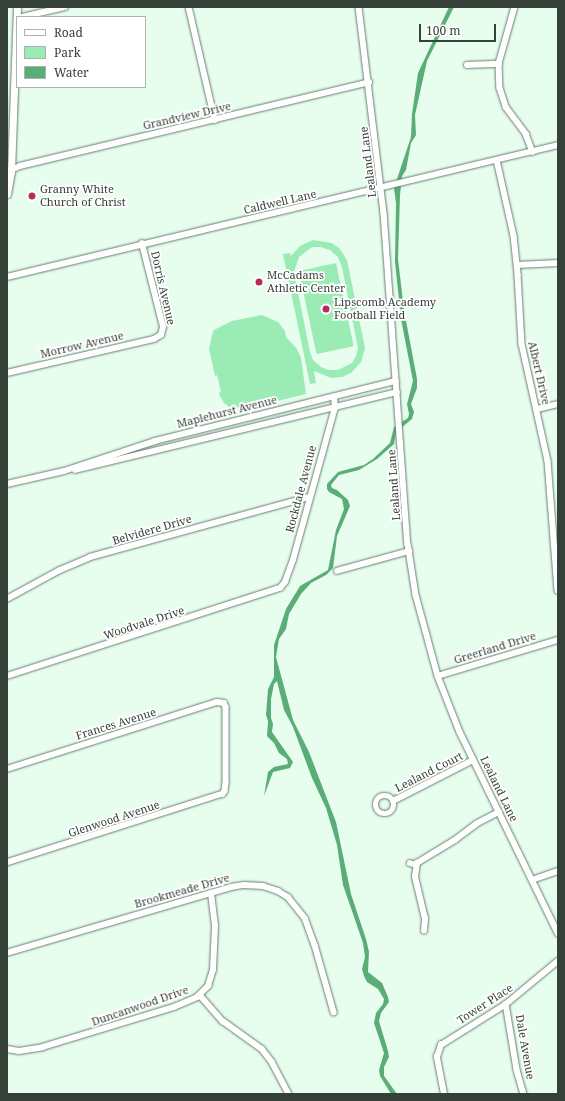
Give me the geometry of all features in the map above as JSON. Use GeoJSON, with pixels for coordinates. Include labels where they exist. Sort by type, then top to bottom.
{"type":"FeatureCollection","features":[{"type":"Feature","properties":{"kind":"main road"},"geometry":{"type":"LineString","coordinates":[[7,194],[10,112],[16,31]]}},
{"type":"Feature","properties":{"kind":"street"},"geometry":{"type":"LineString","coordinates":[[26,16],[65,7]]}},
{"type":"Feature","properties":{"kind":"street"},"geometry":{"type":"LineString","coordinates":[[189,7],[215,120]]}},
{"type":"Feature","properties":{"kind":"street","name":"Lealand Lane"},"geometry":{"type":"LineString","coordinates":[[359,7],[381,187],[409,550],[421,615],[438,676],[474,760],[558,933]]}},
{"type":"Feature","properties":{"kind":"street"},"geometry":{"type":"LineString","coordinates":[[515,7],[499,64],[500,88],[509,113],[526,134],[533,152]]}},
{"type":"Feature","properties":{"kind":"street"},"geometry":{"type":"LineString","coordinates":[[467,65],[499,64]]}},
{"type":"Feature","properties":{"kind":"street","name":"Grandview Drive"},"geometry":{"type":"LineString","coordinates":[[9,171],[26,165],[369,82]]}},
{"type":"Feature","properties":{"kind":"street","name":"Caldwell Lane"},"geometry":{"type":"LineString","coordinates":[[7,277],[391,184],[558,146]]}},
{"type":"Feature","properties":{"kind":"street","name":"Albert Drive"},"geometry":{"type":"LineString","coordinates":[[497,160],[512,224],[518,265],[521,337],[548,461],[558,591]]}},
{"type":"Feature","properties":{"kind":"street","name":"Dorris Avenue"},"geometry":{"type":"LineString","coordinates":[[142,244],[163,327],[161,335]]}},
{"type":"Feature","properties":{"kind":"street"},"geometry":{"type":"LineString","coordinates":[[518,265],[558,263]]}},
{"type":"Feature","properties":{"kind":"street","name":"Morrow Avenue"},"geometry":{"type":"LineString","coordinates":[[7,373],[154,339],[161,335]]}},
{"type":"Feature","properties":{"kind":"street","name":"Maplehurst Avenue"},"geometry":{"type":"LineString","coordinates":[[7,484],[64,471],[155,441],[396,381]]}},
{"type":"Feature","properties":{"kind":"street","name":"Maplehurst Avenue"},"geometry":{"type":"LineString","coordinates":[[64,471],[83,469],[396,392]]}},
{"type":"Feature","properties":{"kind":"street","name":"Rockdale Avenue"},"geometry":{"type":"LineString","coordinates":[[284,585],[293,560],[309,497],[335,408],[334,397]]}},
{"type":"Feature","properties":{"kind":"street"},"geometry":{"type":"LineString","coordinates":[[537,409],[558,404]]}},
{"type":"Feature","properties":{"kind":"street","name":"Belvidere Drive"},"geometry":{"type":"LineString","coordinates":[[7,599],[67,567],[90,557],[309,497]]}},
{"type":"Feature","properties":{"kind":"street"},"geometry":{"type":"LineString","coordinates":[[337,571],[409,550]]}},
{"type":"Feature","properties":{"kind":"street","name":"Woodvale Drive"},"geometry":{"type":"LineString","coordinates":[[7,676],[272,592],[284,585]]}},
{"type":"Feature","properties":{"kind":"street","name":"Greerland Drive"},"geometry":{"type":"LineString","coordinates":[[438,676],[558,640]]}},
{"type":"Feature","properties":{"kind":"street","name":"Frances Avenue"},"geometry":{"type":"LineString","coordinates":[[7,769],[217,702],[224,703],[227,709],[225,792]]}},
{"type":"Feature","properties":{"kind":"street","name":"Lealand Court"},"geometry":{"type":"LineString","coordinates":[[393,802],[474,760]]}},
{"type":"Feature","properties":{"kind":"street","name":"Glenwood Avenue"},"geometry":{"type":"LineString","coordinates":[[7,862],[219,796],[225,792]]}},
{"type":"Feature","properties":{"kind":"street"},"geometry":{"type":"LineString","coordinates":[[424,931],[425,919],[415,877],[416,865],[424,858],[455,840],[476,824],[499,812]]}},
{"type":"Feature","properties":{"kind":"street"},"geometry":{"type":"LineString","coordinates":[[410,863],[416,865]]}},
{"type":"Feature","properties":{"kind":"street"},"geometry":{"type":"LineString","coordinates":[[532,880],[558,871]]}},
{"type":"Feature","properties":{"kind":"street","name":"Brookmeade Drive"},"geometry":{"type":"LineString","coordinates":[[7,953],[239,885],[254,885],[278,891],[292,900],[302,912],[308,924],[334,1012]]}},
{"type":"Feature","properties":{"kind":"street","name":"Duncanwood Drive"},"geometry":{"type":"LineString","coordinates":[[7,1049],[19,1051],[43,1047],[174,1007],[200,995],[210,980],[214,963],[214,926],[211,893]]}},
{"type":"Feature","properties":{"kind":"street","name":"Tower Place"},"geometry":{"type":"LineString","coordinates":[[444,1094],[437,1057],[439,1047],[506,1004],[558,961]]}},
{"type":"Feature","properties":{"kind":"street"},"geometry":{"type":"LineString","coordinates":[[200,995],[223,1021],[256,1044],[267,1055],[289,1094]]}},
{"type":"Feature","properties":{"kind":"street","name":"Dale Avenue"},"geometry":{"type":"LineString","coordinates":[[506,1004],[517,1070],[524,1094]]}},
{"type":"Feature","properties":{"kind":"green space"},"geometry":{"type":"Polygon","coordinates":[[[313,240],[332,243],[340,249],[347,260],[365,348],[361,362],[351,373],[342,377],[331,378],[314,371],[316,383],[310,384],[283,254],[290,253],[291,256],[300,246],[313,240]],[[312,247],[299,257],[294,272],[310,352],[313,360],[321,367],[328,370],[338,370],[352,363],[358,348],[342,267],[338,257],[330,250],[320,247],[312,247]]]}},
{"type":"Feature","properties":{"kind":"green space","name":"Lipscomb Academy Football Field"},"geometry":{"type":"Polygon","coordinates":[[[336,263],[354,346],[317,354],[299,271],[336,263]]]}},
{"type":"Feature","properties":{"kind":"green space"},"geometry":{"type":"Polygon","coordinates":[[[262,315],[278,322],[285,331],[286,337],[297,349],[301,358],[306,394],[249,408],[248,404],[236,408],[229,407],[224,403],[219,393],[221,392],[217,375],[215,376],[209,349],[212,335],[214,330],[232,321],[262,315]]]}},
{"type":"Feature","properties":{"kind":"water"},"geometry":{"type":"Polygon","coordinates":[[[449,7],[454,7],[427,61],[415,115],[416,135],[411,143],[406,170],[402,176],[400,195],[398,259],[404,310],[417,379],[417,388],[411,404],[414,412],[412,419],[396,432],[394,444],[377,459],[359,470],[339,475],[331,485],[332,488],[337,490],[348,500],[350,506],[337,536],[333,568],[326,575],[311,583],[301,594],[289,614],[286,629],[279,639],[276,657],[293,720],[309,752],[336,822],[351,894],[369,952],[368,972],[382,983],[388,997],[389,1002],[381,1013],[379,1021],[389,1057],[384,1067],[384,1076],[397,1094],[391,1094],[380,1076],[379,1070],[384,1053],[374,1023],[376,1013],[383,1004],[384,999],[378,989],[367,982],[364,976],[362,969],[365,957],[363,943],[343,885],[337,845],[332,828],[326,808],[312,778],[293,727],[284,710],[277,681],[274,684],[271,699],[271,718],[273,724],[272,732],[293,762],[290,768],[273,772],[264,796],[268,772],[274,767],[288,764],[287,759],[279,753],[274,743],[267,736],[268,721],[266,715],[268,689],[274,677],[274,645],[286,609],[300,586],[328,570],[336,530],[344,509],[342,499],[329,492],[327,489],[327,484],[338,472],[364,465],[373,459],[390,443],[394,427],[408,418],[409,414],[407,404],[413,381],[401,319],[395,262],[396,203],[394,188],[411,137],[412,114],[418,73],[449,7]]]}},
{"type":"Feature","properties":{"kind":"place","name":"Granny White Church of Christ"},"geometry":{"type":"Point","coordinates":[32,196]}},
{"type":"Feature","properties":{"kind":"place","name":"McCadams Athletic Center"},"geometry":{"type":"Point","coordinates":[259,282]}},
{"type":"Feature","properties":{"kind":"place","name":"Lipscomb Academy Football Field"},"geometry":{"type":"Point","coordinates":[326,309]}}]}
